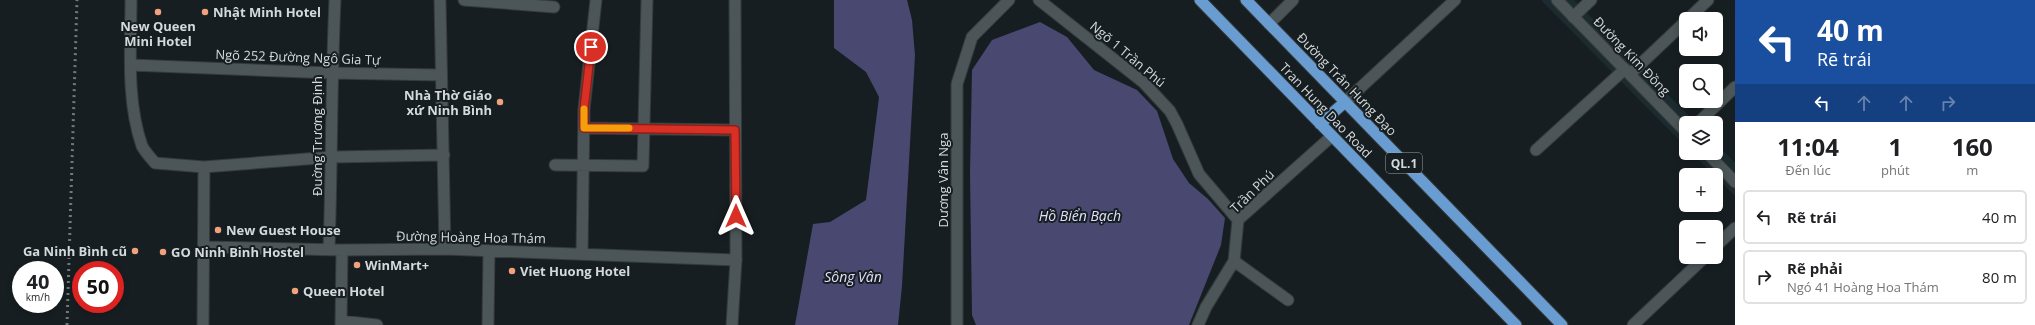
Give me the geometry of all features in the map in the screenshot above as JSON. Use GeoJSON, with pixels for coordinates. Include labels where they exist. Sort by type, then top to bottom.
{"type":"FeatureCollection","features":[{"type":"Feature","properties":{"kind":"highway","name":"Tran Hung Dao Road"},"geometry":{"type":"LineString","coordinates":[[1200,0],[1516,325]]}},
{"type":"Feature","properties":{"kind":"highway","name":"Đường Trân Hưng Đạo"},"geometry":{"type":"LineString","coordinates":[[1246,0],[1562,325]]}},
{"type":"Feature","properties":{"kind":"highway"},"geometry":{"type":"LineString","coordinates":[[1320,124],[1345,102]]}},
{"type":"Feature","properties":{"kind":"street"},"geometry":{"type":"LineString","coordinates":[[131,0],[131,65],[134,112],[143,147],[155,163],[204,167],[332,157],[444,155]]}},
{"type":"Feature","properties":{"kind":"street","name":"Đuờng Trương Định"},"geometry":{"type":"LineString","coordinates":[[329,249],[332,157],[331,73],[335,0]]}},
{"type":"Feature","properties":{"kind":"street"},"geometry":{"type":"LineString","coordinates":[[440,0],[445,249]]}},
{"type":"Feature","properties":{"kind":"street"},"geometry":{"type":"LineString","coordinates":[[464,0],[554,7]]}},
{"type":"Feature","properties":{"kind":"street"},"geometry":{"type":"LineString","coordinates":[[582,254],[584,109],[596,0]]}},
{"type":"Feature","properties":{"kind":"street"},"geometry":{"type":"LineString","coordinates":[[555,165],[584,164],[643,166],[646,0]]}},
{"type":"Feature","properties":{"kind":"street"},"geometry":{"type":"LineString","coordinates":[[732,325],[736,260],[735,0]]}},
{"type":"Feature","properties":{"kind":"street","name":"Dương Vân Nga"},"geometry":{"type":"LineString","coordinates":[[957,325],[957,84],[972,37],[1009,0]]}},
{"type":"Feature","properties":{"kind":"street","name":"Ngõ 1 Trần Phú"},"geometry":{"type":"LineString","coordinates":[[1039,0],[1144,83],[1170,111],[1178,124],[1199,174],[1238,220]]}},
{"type":"Feature","properties":{"kind":"street"},"geometry":{"type":"LineString","coordinates":[[1269,24],[1294,0]]}},
{"type":"Feature","properties":{"kind":"street"},"geometry":{"type":"LineString","coordinates":[[1345,102],[1455,0]]}},
{"type":"Feature","properties":{"kind":"street","name":"Đường Kim Đồng"},"geometry":{"type":"LineString","coordinates":[[1557,0],[1679,125]]}},
{"type":"Feature","properties":{"kind":"street"},"geometry":{"type":"LineString","coordinates":[[1573,17],[1591,0]]}},
{"type":"Feature","properties":{"kind":"street"},"geometry":{"type":"LineString","coordinates":[[1695,12],[1708,0]]}},
{"type":"Feature","properties":{"kind":"street"},"geometry":{"type":"LineString","coordinates":[[1536,150],[1679,27]]}},
{"type":"Feature","properties":{"kind":"street","name":"Ngõ 252 Đường Ngô Gia Tự"},"geometry":{"type":"LineString","coordinates":[[131,65],[331,73],[441,75]]}},
{"type":"Feature","properties":{"kind":"street"},"geometry":{"type":"LineString","coordinates":[[1705,116],[1735,87]]}},
{"type":"Feature","properties":{"kind":"street"},"geometry":{"type":"LineString","coordinates":[[584,128],[735,130]]}},
{"type":"Feature","properties":{"kind":"street","name":"Trần Phú"},"geometry":{"type":"LineString","coordinates":[[1198,325],[1206,307],[1234,261],[1238,220],[1332,136]]}},
{"type":"Feature","properties":{"kind":"street"},"geometry":{"type":"LineString","coordinates":[[1714,160],[1735,182]]}},
{"type":"Feature","properties":{"kind":"street"},"geometry":{"type":"LineString","coordinates":[[203,325],[205,247],[204,167]]}},
{"type":"Feature","properties":{"kind":"street"},"geometry":{"type":"LineString","coordinates":[[1723,239],[1735,228]]}},
{"type":"Feature","properties":{"kind":"street","name":"Đường Hoàng Hoa Thám"},"geometry":{"type":"LineString","coordinates":[[205,247],[342,250],[445,249],[736,260]]}},
{"type":"Feature","properties":{"kind":"street"},"geometry":{"type":"LineString","coordinates":[[342,250],[341,323],[377,325]]}},
{"type":"Feature","properties":{"kind":"street"},"geometry":{"type":"LineString","coordinates":[[488,325],[490,251]]}},
{"type":"Feature","properties":{"kind":"street"},"geometry":{"type":"LineString","coordinates":[[1234,261],[1288,300]]}},
{"type":"Feature","properties":{"kind":"street"},"geometry":{"type":"LineString","coordinates":[[1633,325],[1698,264]]}},
{"type":"Feature","properties":{"kind":"shaded area"},"geometry":{"type":"Polygon","coordinates":[[[1541,0],[1574,0],[1679,106],[1679,108],[1681,108],[1689,116],[1679,116],[1679,140],[1541,0]]]}},
{"type":"Feature","properties":{"kind":"shaded area"},"geometry":{"type":"Polygon","coordinates":[[[1723,150],[1735,163],[1735,196],[1723,184],[1723,168],[1707,168],[1699,160],[1723,160],[1723,150]]]}},
{"type":"Feature","properties":{"kind":"water","name":"Sông Vân"},"geometry":{"type":"Polygon","coordinates":[[[834,0],[907,0],[912,20],[915,55],[902,286],[898,325],[795,325],[813,224],[830,222],[866,200],[879,97],[866,72],[834,48],[834,0]]]}},
{"type":"Feature","properties":{"kind":"water","name":"Hồ Biển Bạch"},"geometry":{"type":"Polygon","coordinates":[[[1040,22],[1067,37],[1094,70],[1137,90],[1157,111],[1173,159],[1189,183],[1208,199],[1225,218],[1221,245],[1189,325],[976,325],[972,315],[970,173],[972,70],[992,40],[1040,22]]]}},
{"type":"Feature","properties":{"kind":"railway"},"geometry":{"type":"LineString","coordinates":[[67,325],[77,0]]}},
{"type":"Feature","properties":{"kind":"slow traffic"},"geometry":{"type":"LineString","coordinates":[[584,109],[584,128],[629,128]]}},
{"type":"Feature","properties":{"kind":"place","name":"New Queen Mini Hotel"},"geometry":{"type":"Point","coordinates":[158,12]}},
{"type":"Feature","properties":{"kind":"place","name":"Nhật Minh Hotel"},"geometry":{"type":"Point","coordinates":[205,12]}},
{"type":"Feature","properties":{"kind":"place","name":"Nhà Thờ Giáo xứ Ninh Bình"},"geometry":{"type":"Point","coordinates":[500,102]}},
{"type":"Feature","properties":{"kind":"place","name":"New Guest House"},"geometry":{"type":"Point","coordinates":[218,230]}},
{"type":"Feature","properties":{"kind":"place","name":"Ga Ninh Bình cũ"},"geometry":{"type":"Point","coordinates":[135,251]}},
{"type":"Feature","properties":{"kind":"place","name":"GO Ninh Binh Hostel"},"geometry":{"type":"Point","coordinates":[163,252]}},
{"type":"Feature","properties":{"kind":"place","name":"WinMart+"},"geometry":{"type":"Point","coordinates":[357,265]}},
{"type":"Feature","properties":{"kind":"place","name":"Viet Huong Hotel"},"geometry":{"type":"Point","coordinates":[512,271]}},
{"type":"Feature","properties":{"kind":"place","name":"Queen Hotel"},"geometry":{"type":"Point","coordinates":[295,291]}},
{"type":"Feature","properties":{"kind":"route"},"geometry":{"type":"LineString","coordinates":[[591,47],[584,109],[584,128],[735,130],[736,216]]}}]}
